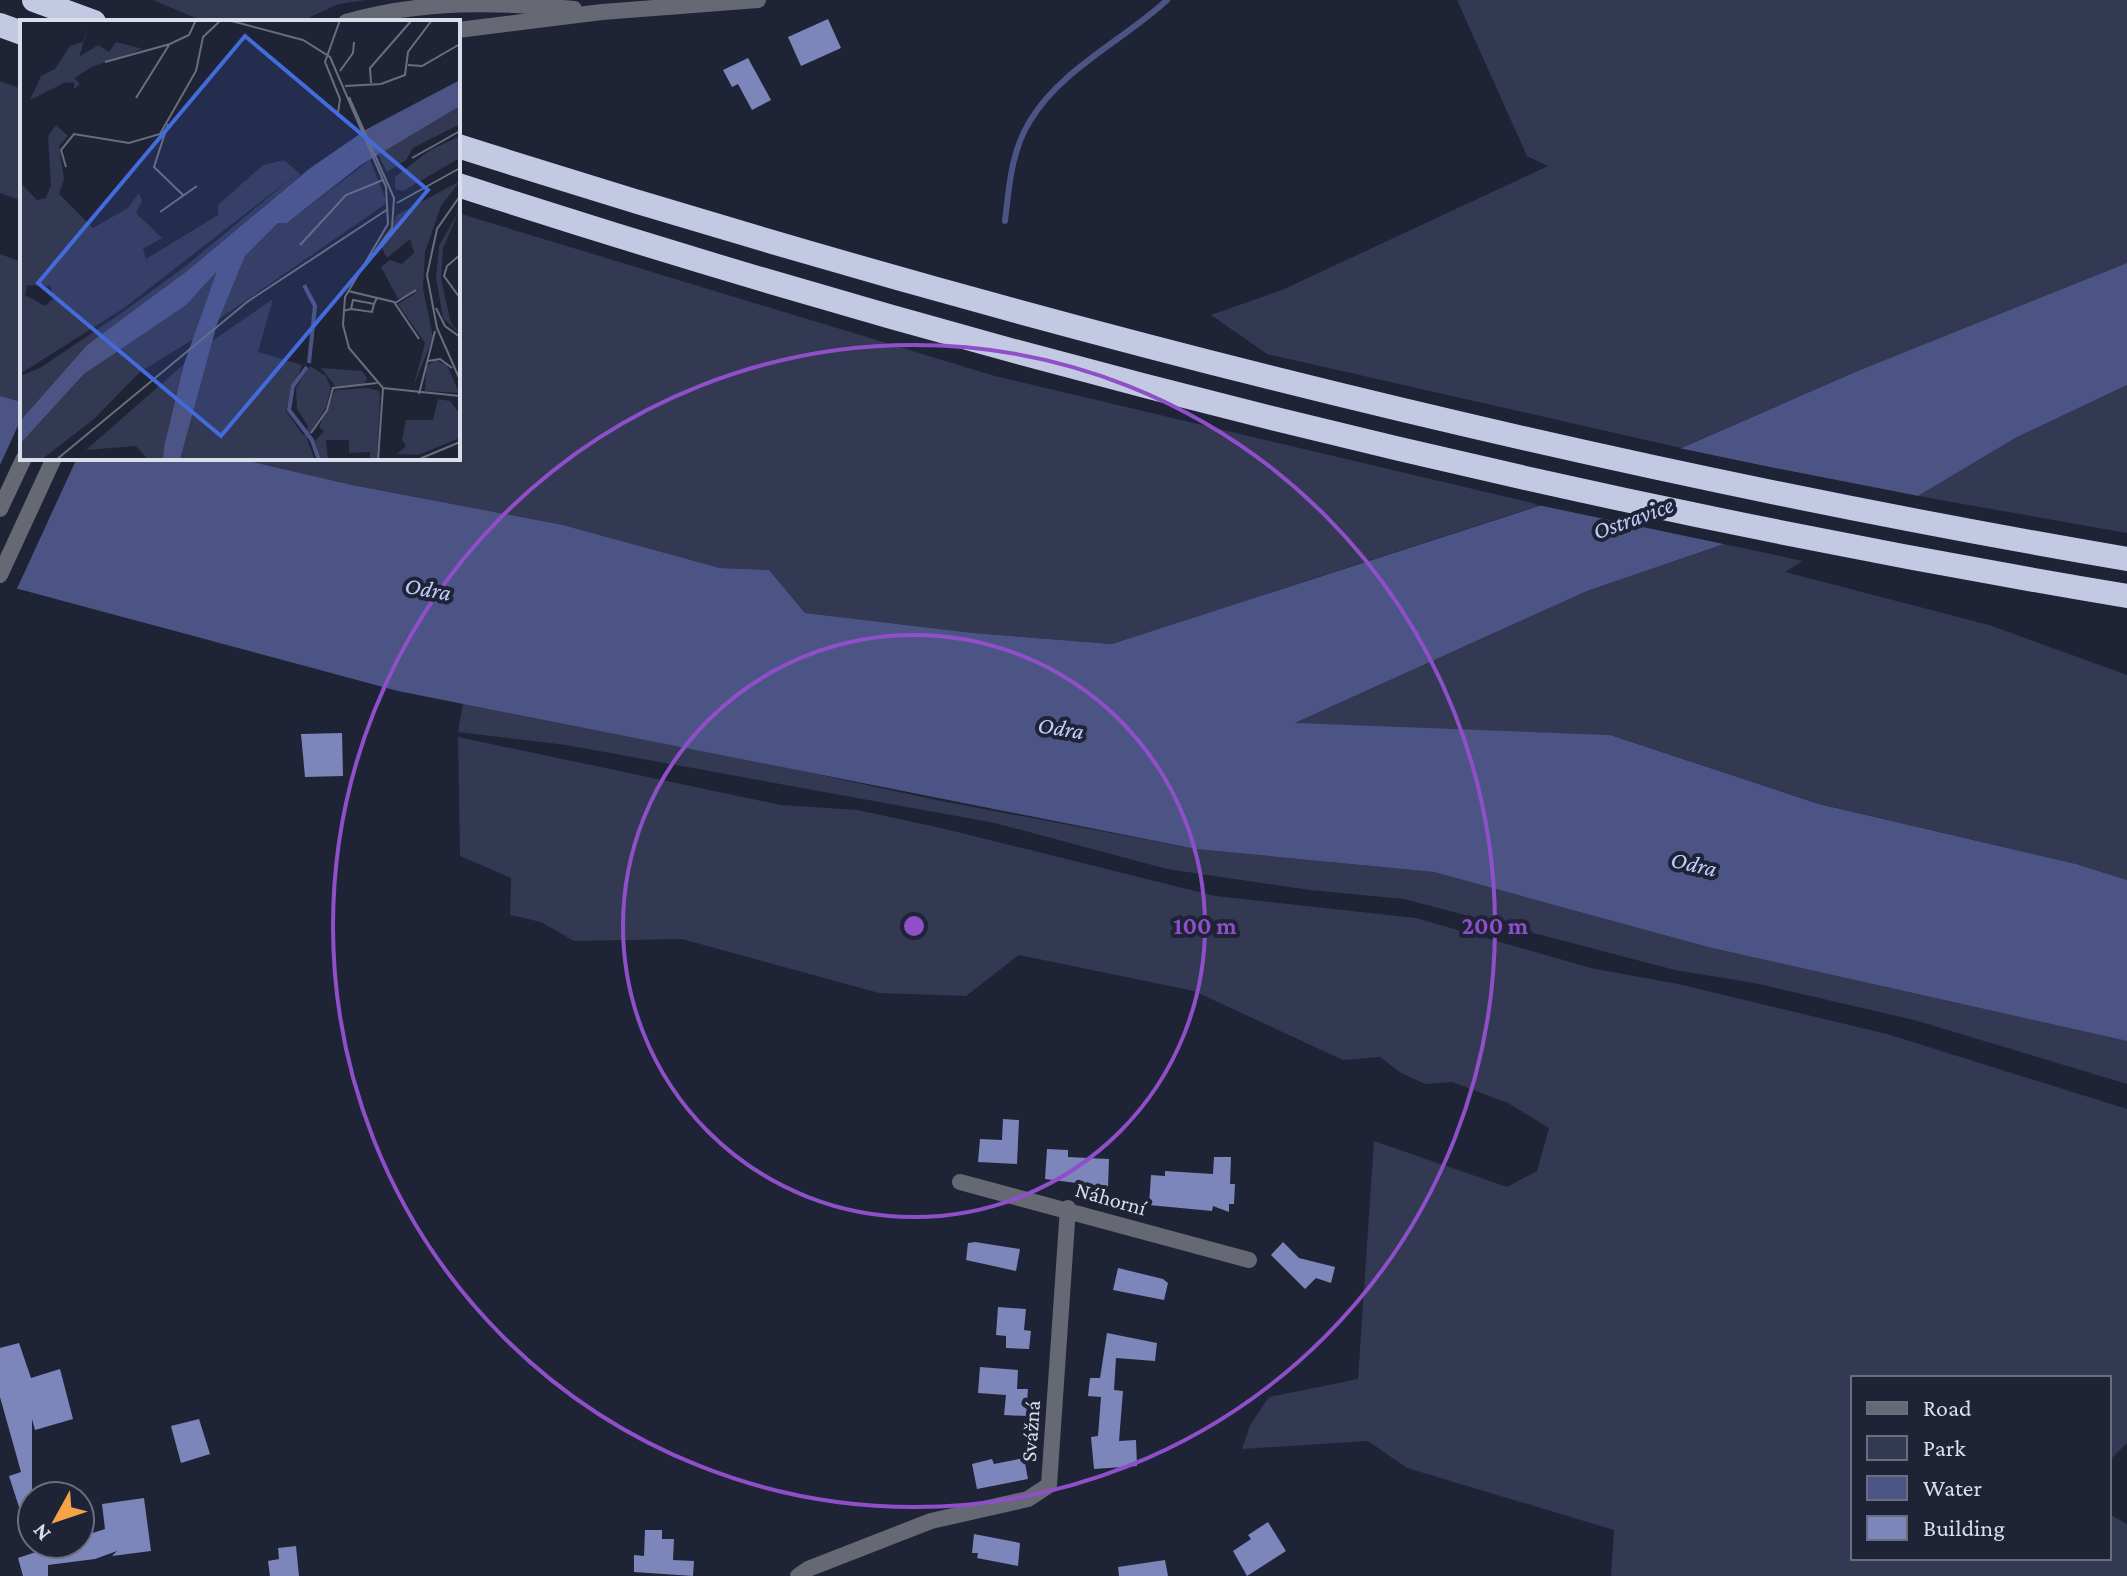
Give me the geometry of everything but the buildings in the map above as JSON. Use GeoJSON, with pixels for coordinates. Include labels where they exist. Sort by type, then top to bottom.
{"type":"FeatureCollection","features":[{"type":"Feature","properties":{"kind":"highway"},"geometry":{"type":"LineString","coordinates":[[34,0],[89,20]]}},
{"type":"Feature","properties":{"kind":"highway"},"geometry":{"type":"LineString","coordinates":[[0,25],[20,32]]}},
{"type":"Feature","properties":{"kind":"highway"},"geometry":{"type":"LineString","coordinates":[[460,147],[699,223],[1089,334],[1334,396],[1581,452],[2127,559]]}},
{"type":"Feature","properties":{"kind":"highway"},"geometry":{"type":"LineString","coordinates":[[460,186],[694,262],[1105,376],[1337,435],[1571,488],[2127,596]]}},
{"type":"Feature","properties":{"kind":"street"},"geometry":{"type":"LineString","coordinates":[[460,30],[602,12],[758,0]]}},
{"type":"Feature","properties":{"kind":"street"},"geometry":{"type":"LineString","coordinates":[[353,20],[426,3],[486,1],[602,12]]}},
{"type":"Feature","properties":{"kind":"street"},"geometry":{"type":"LineString","coordinates":[[0,509],[23,460]]}},
{"type":"Feature","properties":{"kind":"street"},"geometry":{"type":"LineString","coordinates":[[0,575],[53,460]]}},
{"type":"Feature","properties":{"kind":"street","name":"Náhorní"},"geometry":{"type":"LineString","coordinates":[[960,1182],[1068,1208],[1249,1260]]}},
{"type":"Feature","properties":{"kind":"street","name":"Svážná"},"geometry":{"type":"LineString","coordinates":[[798,1576],[808,1569],[931,1521],[1028,1499],[1049,1485],[1068,1208]]}},
{"type":"Feature","properties":{"kind":"green space"},"geometry":{"type":"Polygon","coordinates":[[[153,0],[366,0],[339,4],[303,20],[200,20],[153,0]]]}},
{"type":"Feature","properties":{"kind":"green space"},"geometry":{"type":"Polygon","coordinates":[[[1457,0],[2127,0],[2127,263],[1860,370],[1681,448],[1267,354],[1211,315],[1282,290],[1548,166],[1527,156],[1457,0]]]}},
{"type":"Feature","properties":{"kind":"green space"},"geometry":{"type":"Polygon","coordinates":[[[0,81],[20,88],[20,200],[0,193],[0,81]]]}},
{"type":"Feature","properties":{"kind":"green space"},"geometry":{"type":"Polygon","coordinates":[[[460,214],[995,376],[1541,505],[1112,644],[973,633],[805,613],[769,570],[720,568],[563,525],[352,485],[245,460],[460,460],[460,214]]]}},
{"type":"Feature","properties":{"kind":"green space"},"geometry":{"type":"Polygon","coordinates":[[[0,254],[20,261],[20,401],[0,396],[0,254]]]}},
{"type":"Feature","properties":{"kind":"green space"},"geometry":{"type":"Polygon","coordinates":[[[2127,385],[2127,533],[1918,496],[2017,437],[2127,385]]]}},
{"type":"Feature","properties":{"kind":"green space"},"geometry":{"type":"Polygon","coordinates":[[[1724,544],[1803,561],[1785,572],[1989,625],[2127,675],[2127,880],[2076,864],[1820,804],[1610,735],[1293,724],[1587,591],[1724,544]]]}},
{"type":"Feature","properties":{"kind":"green space"},"geometry":{"type":"Polygon","coordinates":[[[463,703],[710,751],[941,801],[1196,849],[1434,872],[1708,947],[2127,1041],[2127,1084],[1914,1020],[1754,983],[1675,970],[1404,899],[1310,890],[1167,869],[995,823],[566,745],[458,732],[463,703]]]}},
{"type":"Feature","properties":{"kind":"green space"},"geometry":{"type":"Polygon","coordinates":[[[458,737],[781,805],[857,810],[1215,896],[1416,918],[1591,968],[1678,984],[1887,1034],[2127,1109],[2127,1443],[2111,1459],[2111,1376],[1851,1376],[1851,1560],[2111,1560],[2111,1515],[2127,1524],[2127,1576],[1611,1576],[1614,1530],[1407,1468],[1368,1441],[1242,1449],[1250,1425],[1269,1397],[1358,1379],[1374,1141],[1507,1187],[1537,1171],[1549,1128],[1508,1103],[1452,1082],[1425,1084],[1401,1073],[1380,1057],[1343,1060],[1194,991],[1019,955],[966,996],[879,993],[682,939],[574,941],[541,922],[510,915],[511,878],[460,856],[458,737]]]}},
{"type":"Feature","properties":{"kind":"water"},"geometry":{"type":"Polygon","coordinates":[[[2127,263],[2127,385],[2017,437],[1918,496],[1724,544],[1587,591],[1295,723],[1610,735],[1819,804],[2076,864],[2127,880],[2127,1041],[1708,947],[1434,872],[1196,849],[398,691],[0,584],[0,396],[20,401],[20,460],[245,460],[352,485],[563,525],[720,568],[769,570],[805,613],[973,633],[1112,644],[1576,494],[1860,370],[2127,263]]]}},
{"type":"Feature","properties":{"kind":"pier"},"geometry":{"type":"Polygon","coordinates":[[[20,421],[20,460],[76,460],[15,593],[0,588],[0,465],[20,421]]]}},
{"type":"Feature","properties":{"kind":"pier"},"geometry":{"type":"Polygon","coordinates":[[[1674,447],[1924,497],[1733,546],[1533,504],[1575,490],[1674,447]]]}},
{"type":"Feature","properties":{"kind":"waterway"},"geometry":{"type":"LineString","coordinates":[[1005,221],[1019,145],[1043,103],[1076,70],[1167,0]]}},
{"type":"Feature","properties":{"kind":"water label","name":"Ostravice"},"geometry":{"type":"Point","coordinates":[1633,518]}},
{"type":"Feature","properties":{"kind":"water label","name":"Odra"},"geometry":{"type":"Point","coordinates":[428,589]}},
{"type":"Feature","properties":{"kind":"water label","name":"Odra"},"geometry":{"type":"Point","coordinates":[1061,728]}},
{"type":"Feature","properties":{"kind":"water label","name":"Odra"},"geometry":{"type":"Point","coordinates":[1694,864]}}]}
